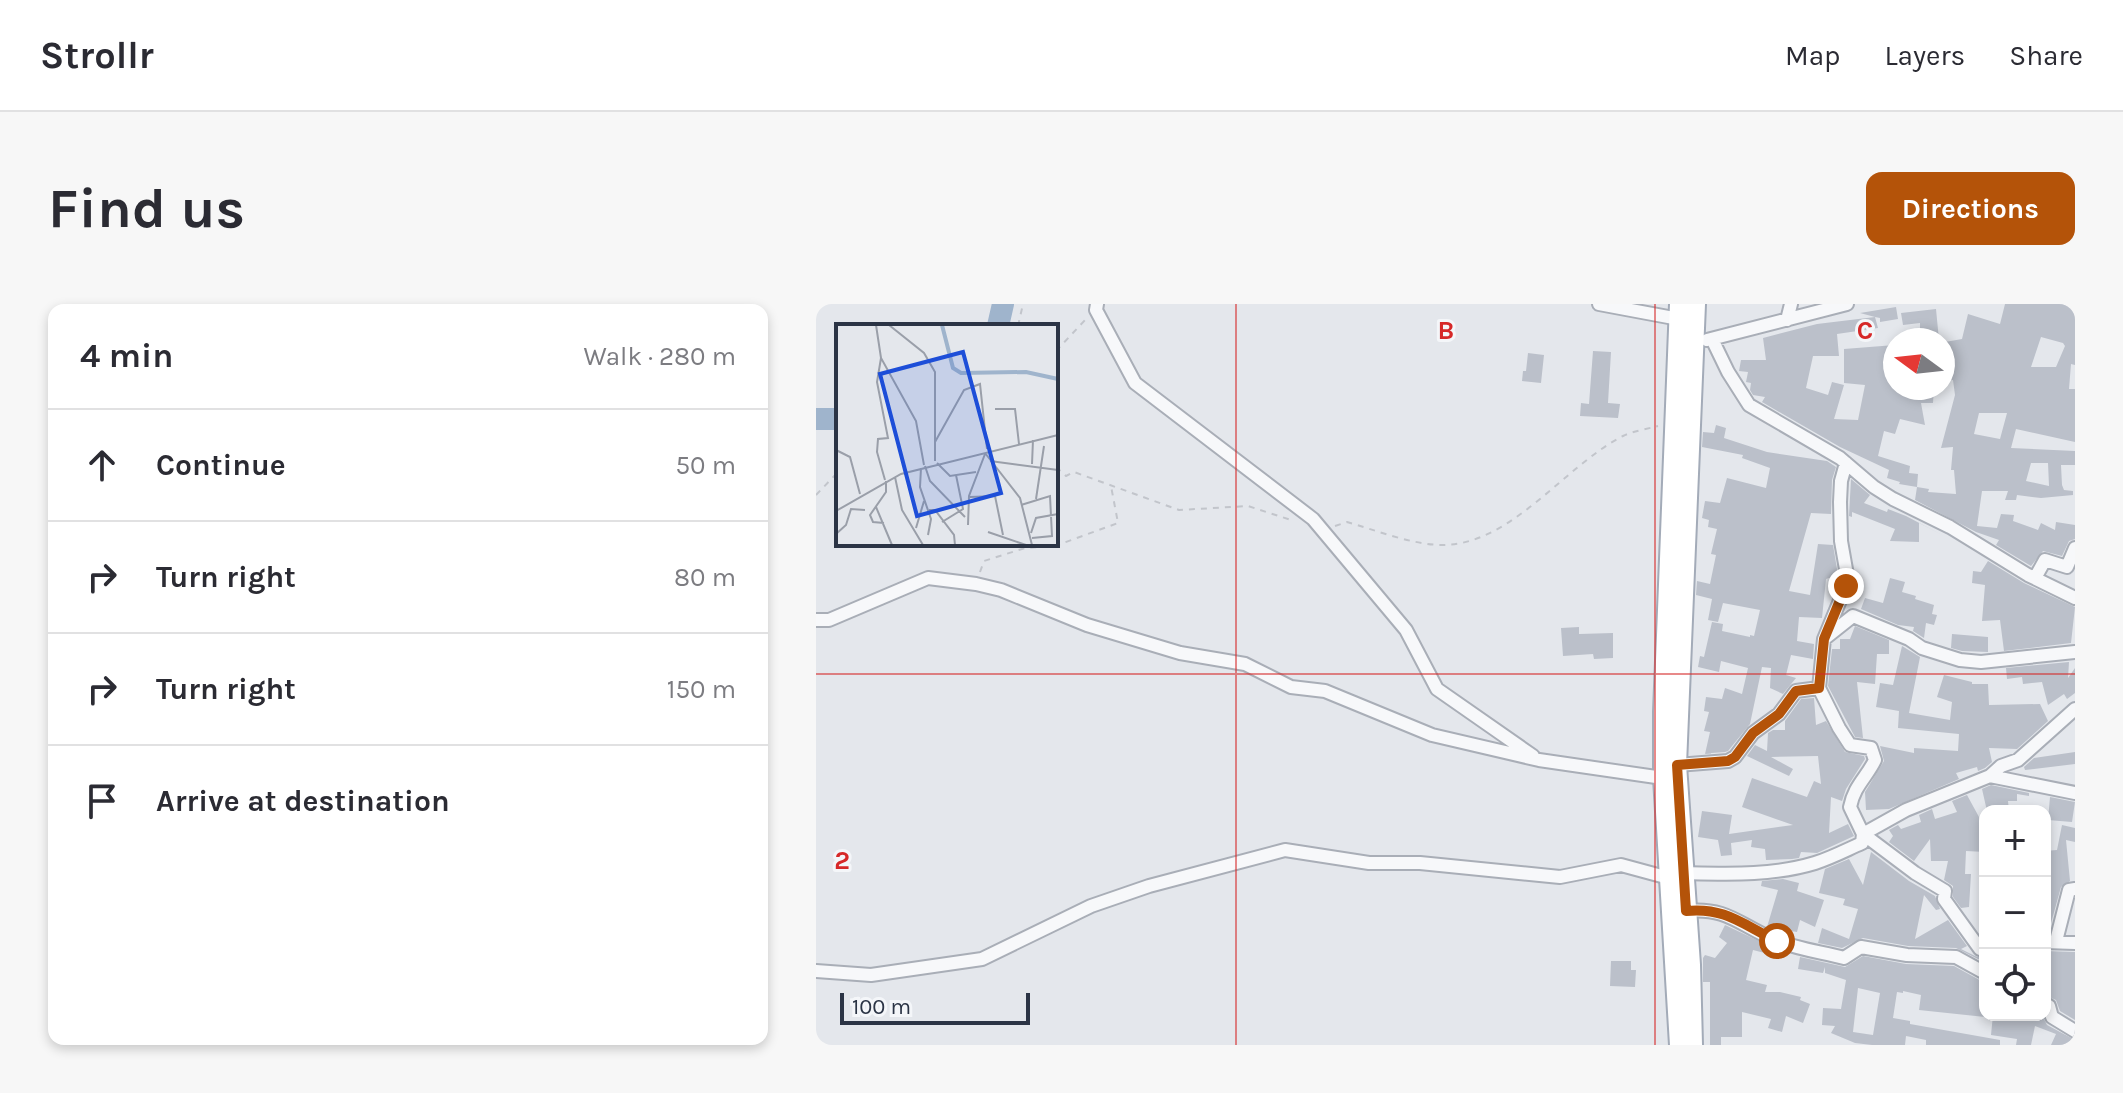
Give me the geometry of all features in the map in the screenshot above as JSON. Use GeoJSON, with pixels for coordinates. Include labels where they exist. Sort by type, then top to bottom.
{"type":"FeatureCollection","features":[{"type":"Feature","properties":{"kind":"main road"},"geometry":{"type":"LineString","coordinates":[[1670,771],[1696,304]]}},
{"type":"Feature","properties":{"kind":"main road"},"geometry":{"type":"LineString","coordinates":[[1679,312],[1695,343],[1675,421],[1663,697],[1676,876],[1679,1045]]}},
{"type":"Feature","properties":{"kind":"main road"},"geometry":{"type":"LineString","coordinates":[[1676,876],[1686,911],[1693,1045]]}},
{"type":"Feature","properties":{"kind":"street"},"geometry":{"type":"LineString","coordinates":[[1599,304],[1679,312]]}},
{"type":"Feature","properties":{"kind":"street"},"geometry":{"type":"LineString","coordinates":[[1787,320],[1791,304]]}},
{"type":"Feature","properties":{"kind":"street"},"geometry":{"type":"LineString","coordinates":[[1695,343],[1847,304]]}},
{"type":"Feature","properties":{"kind":"street"},"geometry":{"type":"LineString","coordinates":[[1096,307],[1135,383],[1313,519],[1406,630],[1437,689],[1539,760]]}},
{"type":"Feature","properties":{"kind":"street"},"geometry":{"type":"LineString","coordinates":[[1695,343],[1728,372],[1749,405],[1846,463],[1884,493],[2075,598]]}},
{"type":"Feature","properties":{"kind":"street"},"geometry":{"type":"LineString","coordinates":[[1846,463],[1840,502],[1846,586],[1824,639],[1819,688],[1850,745],[1871,748],[1875,760],[1870,770],[1861,777],[1850,807],[1863,834],[1945,891],[1944,899],[1979,944]]}},
{"type":"Feature","properties":{"kind":"street"},"geometry":{"type":"LineString","coordinates":[[2035,578],[2045,560],[2067,567],[2075,548]]}},
{"type":"Feature","properties":{"kind":"street"},"geometry":{"type":"LineString","coordinates":[[816,620],[829,620],[928,578],[976,584],[1001,590],[1087,625],[1180,653],[1245,664],[1291,687],[1325,691],[1432,735],[1539,760],[1670,771],[1728,761],[1735,757],[1753,733],[1779,714],[1796,691],[1819,688]]}},
{"type":"Feature","properties":{"kind":"street"},"geometry":{"type":"LineString","coordinates":[[1824,639],[1853,616],[1909,639],[1922,648],[1960,660],[1981,662],[2075,652]]}},
{"type":"Feature","properties":{"kind":"street"},"geometry":{"type":"LineString","coordinates":[[1863,834],[1906,810],[1990,776],[2001,766],[2018,760],[2075,709]]}},
{"type":"Feature","properties":{"kind":"street"},"geometry":{"type":"LineString","coordinates":[[1990,776],[2075,793]]}},
{"type":"Feature","properties":{"kind":"street"},"geometry":{"type":"LineString","coordinates":[[816,971],[871,975],[982,959],[1091,906],[1149,886],[1285,850],[1369,863],[1420,863],[1560,877],[1621,865],[1676,876],[1754,874],[1817,863],[1862,843],[1863,834]]}},
{"type":"Feature","properties":{"kind":"street"},"geometry":{"type":"LineString","coordinates":[[2051,939],[2069,890],[2075,889]]}},
{"type":"Feature","properties":{"kind":"street"},"geometry":{"type":"LineString","coordinates":[[1686,911],[1708,909],[1729,916],[1777,941],[1844,958],[1861,947],[1907,955],[1956,957],[1979,970]]}},
{"type":"Feature","properties":{"kind":"street"},"geometry":{"type":"LineString","coordinates":[[2051,942],[2075,943]]}},
{"type":"Feature","properties":{"kind":"street"},"geometry":{"type":"LineString","coordinates":[[1956,957],[1959,952],[1979,949]]}},
{"type":"Feature","properties":{"kind":"street"},"geometry":{"type":"LineString","coordinates":[[2051,1013],[2075,1031]]}},
{"type":"Feature","properties":{"kind":"path"},"geometry":{"type":"LineString","coordinates":[[1018,324],[1023,304]]}},
{"type":"Feature","properties":{"kind":"path"},"geometry":{"type":"LineString","coordinates":[[1058,349],[1096,307]]}},
{"type":"Feature","properties":{"kind":"path"},"geometry":{"type":"LineString","coordinates":[[1322,530],[1347,522],[1442,545],[1475,540],[1535,503],[1623,436],[1675,421]]}},
{"type":"Feature","properties":{"kind":"path"},"geometry":{"type":"LineString","coordinates":[[1058,469],[1066,476],[1074,472],[1179,510],[1248,506],[1296,522]]}},
{"type":"Feature","properties":{"kind":"path"},"geometry":{"type":"LineString","coordinates":[[816,495],[836,474]]}},
{"type":"Feature","properties":{"kind":"path"},"geometry":{"type":"LineString","coordinates":[[1058,545],[1118,523],[1110,484]]}},
{"type":"Feature","properties":{"kind":"path"},"geometry":{"type":"LineString","coordinates":[[976,584],[984,561],[1025,548],[1055,546]]}},
{"type":"Feature","properties":{"kind":"building"},"geometry":{"type":"Polygon","coordinates":[[[2005,304],[2075,304],[2075,365],[2071,364],[2069,389],[2075,389],[2075,442],[2016,429],[2011,448],[2075,451],[2075,465],[2061,465],[2064,490],[2073,491],[2073,495],[2041,498],[2017,495],[2016,500],[2005,500],[2008,491],[1982,491],[1977,526],[1997,528],[2001,514],[2014,515],[2013,521],[2038,530],[2041,523],[2055,530],[2056,522],[2075,525],[2075,539],[2069,541],[2062,556],[2043,551],[2031,566],[1996,545],[1999,540],[1976,532],[1915,500],[1917,487],[1929,489],[1928,492],[1956,494],[1954,470],[1951,470],[1953,447],[1941,448],[1955,400],[1955,340],[1962,339],[1968,314],[2000,324],[2005,304]],[[2041,337],[2031,367],[2056,367],[2065,346],[2041,337]],[[1979,413],[1974,434],[2000,439],[2007,413],[1979,413]],[[2031,463],[2026,481],[2049,486],[2048,463],[2031,463]]]}},
{"type":"Feature","properties":{"kind":"building"},"geometry":{"type":"Polygon","coordinates":[[[1896,307],[1898,319],[1880,322],[1880,318],[1860,313],[1896,307]]]}},
{"type":"Feature","properties":{"kind":"building"},"geometry":{"type":"Polygon","coordinates":[[[1936,309],[1938,328],[1920,328],[1920,323],[1903,325],[1901,313],[1936,309]]]}},
{"type":"Feature","properties":{"kind":"building"},"geometry":{"type":"Polygon","coordinates":[[[1875,317],[1878,328],[1837,334],[1839,356],[1813,356],[1806,388],[1828,395],[1832,382],[1844,385],[1834,419],[1858,420],[1865,385],[1844,383],[1844,349],[1883,346],[1883,400],[1933,400],[1933,403],[1921,403],[1925,425],[1900,419],[1895,434],[1884,431],[1878,456],[1910,466],[1909,473],[1918,474],[1917,487],[1887,478],[1889,470],[1840,447],[1762,402],[1765,397],[1753,395],[1751,383],[1746,382],[1748,372],[1739,371],[1741,360],[1766,360],[1763,338],[1817,324],[1875,317]]]}},
{"type":"Feature","properties":{"kind":"building"},"geometry":{"type":"Polygon","coordinates":[[[1593,351],[1611,352],[1608,403],[1620,404],[1618,418],[1580,416],[1581,403],[1589,404],[1593,351]]]}},
{"type":"Feature","properties":{"kind":"building"},"geometry":{"type":"Polygon","coordinates":[[[1528,353],[1544,355],[1541,383],[1522,381],[1528,353]]]}},
{"type":"Feature","properties":{"kind":"building"},"geometry":{"type":"Polygon","coordinates":[[[1716,425],[1726,428],[1724,438],[1767,452],[1827,461],[1836,467],[1832,480],[1831,514],[1811,513],[1789,591],[1810,595],[1818,544],[1833,545],[1838,575],[1826,579],[1822,618],[1799,617],[1797,641],[1814,644],[1813,659],[1791,655],[1786,675],[1796,678],[1783,694],[1770,688],[1771,668],[1762,667],[1750,724],[1728,751],[1705,754],[1710,732],[1704,731],[1709,712],[1704,711],[1706,697],[1722,699],[1725,688],[1742,694],[1748,668],[1721,661],[1719,672],[1698,667],[1700,656],[1704,657],[1712,622],[1723,624],[1722,631],[1754,636],[1760,610],[1723,603],[1718,622],[1708,620],[1712,599],[1696,595],[1697,581],[1710,584],[1716,555],[1711,554],[1717,529],[1708,527],[1709,520],[1702,518],[1705,501],[1720,503],[1727,478],[1766,488],[1770,468],[1742,458],[1743,455],[1702,447],[1703,432],[1714,433],[1716,425]]]}},
{"type":"Feature","properties":{"kind":"building"},"geometry":{"type":"Polygon","coordinates":[[[1851,479],[1870,495],[1864,503],[1906,516],[1944,536],[1919,523],[1919,542],[1890,541],[1895,529],[1852,512],[1852,517],[1849,516],[1851,479]]]}},
{"type":"Feature","properties":{"kind":"building"},"geometry":{"type":"Polygon","coordinates":[[[1988,561],[2024,583],[2075,607],[2071,643],[2004,651],[2000,620],[1982,621],[1985,585],[1972,583],[1973,571],[1981,572],[1988,561]]]}},
{"type":"Feature","properties":{"kind":"building"},"geometry":{"type":"Polygon","coordinates":[[[1890,578],[1905,582],[1902,592],[1934,605],[1932,614],[1937,615],[1934,625],[1926,623],[1924,638],[1913,631],[1914,627],[1898,625],[1861,609],[1865,598],[1883,603],[1890,578]]]}},
{"type":"Feature","properties":{"kind":"building"},"geometry":{"type":"Polygon","coordinates":[[[1855,626],[1889,640],[1889,654],[1877,654],[1875,684],[1857,682],[1863,738],[1855,737],[1828,686],[1832,649],[1840,649],[1840,639],[1850,639],[1855,626]]]}},
{"type":"Feature","properties":{"kind":"building"},"geometry":{"type":"Polygon","coordinates":[[[1579,627],[1579,634],[1613,633],[1613,658],[1594,659],[1593,654],[1563,656],[1561,628],[1579,627]]]}},
{"type":"Feature","properties":{"kind":"building"},"geometry":{"type":"Polygon","coordinates":[[[1952,634],[1988,637],[1988,652],[1951,648],[1952,634]]]}},
{"type":"Feature","properties":{"kind":"building"},"geometry":{"type":"Polygon","coordinates":[[[1902,646],[1920,657],[1909,713],[1950,720],[1952,702],[1937,697],[1944,675],[1972,684],[1988,684],[1989,705],[2040,704],[2048,721],[2017,749],[1989,748],[1992,762],[1985,768],[1956,773],[1959,779],[1889,809],[1866,810],[1865,792],[1884,761],[1880,746],[1914,753],[1914,748],[1958,751],[1959,734],[1898,728],[1899,711],[1876,707],[1880,683],[1893,685],[1902,646]]]}},
{"type":"Feature","properties":{"kind":"building"},"geometry":{"type":"Polygon","coordinates":[[[2069,662],[2068,678],[2075,668],[2075,693],[2067,699],[2064,694],[2048,705],[2042,682],[2023,684],[2022,677],[2007,679],[2006,668],[2069,662]]]}},
{"type":"Feature","properties":{"kind":"building"},"geometry":{"type":"Polygon","coordinates":[[[1814,698],[1816,725],[1826,721],[1845,752],[1864,756],[1865,759],[1842,801],[1831,797],[1829,833],[1848,824],[1854,836],[1817,853],[1801,852],[1799,858],[1766,860],[1765,849],[1751,847],[1752,840],[1731,843],[1732,855],[1721,856],[1718,840],[1698,837],[1702,811],[1732,815],[1729,834],[1793,825],[1742,807],[1752,778],[1807,797],[1814,781],[1821,784],[1818,756],[1771,757],[1793,769],[1789,776],[1747,756],[1755,745],[1767,751],[1768,733],[1785,730],[1785,721],[1801,699],[1814,698]]]}},
{"type":"Feature","properties":{"kind":"building"},"geometry":{"type":"Polygon","coordinates":[[[2075,752],[2075,764],[2025,770],[2024,767],[2034,758],[2075,752]]]}},
{"type":"Feature","properties":{"kind":"building"},"geometry":{"type":"Polygon","coordinates":[[[1991,785],[2029,793],[2029,796],[2017,794],[2017,801],[2008,801],[2008,805],[1986,805],[1982,789],[1991,785]]]}},
{"type":"Feature","properties":{"kind":"building"},"geometry":{"type":"Polygon","coordinates":[[[1967,795],[1979,817],[1979,852],[1966,851],[1965,874],[1971,874],[1969,907],[1961,908],[1953,897],[1953,886],[1944,880],[1948,861],[1931,861],[1930,839],[1914,861],[1889,842],[1893,836],[1889,830],[1898,825],[1901,829],[1921,822],[1919,815],[1932,809],[1935,819],[1957,812],[1952,801],[1967,795]]]}},
{"type":"Feature","properties":{"kind":"building"},"geometry":{"type":"Polygon","coordinates":[[[2050,797],[2075,802],[2072,822],[2051,820],[2050,797]]]}},
{"type":"Feature","properties":{"kind":"building"},"geometry":{"type":"Polygon","coordinates":[[[2062,825],[2075,828],[2075,842],[2066,840],[2070,881],[2061,887],[2051,923],[2051,850],[2057,850],[2062,825]]]}},
{"type":"Feature","properties":{"kind":"building"},"geometry":{"type":"Polygon","coordinates":[[[1871,852],[1935,896],[1940,909],[1936,910],[1924,895],[1915,939],[1948,920],[1967,946],[1961,949],[1979,960],[1956,948],[1908,946],[1863,938],[1842,948],[1818,943],[1822,928],[1849,939],[1858,909],[1843,905],[1845,899],[1819,893],[1825,869],[1849,859],[1863,885],[1871,852]]]}},
{"type":"Feature","properties":{"kind":"building"},"geometry":{"type":"Polygon","coordinates":[[[1783,879],[1799,883],[1797,891],[1824,900],[1815,927],[1800,920],[1797,932],[1791,931],[1789,936],[1767,927],[1778,890],[1761,886],[1762,881],[1783,879]]]}},
{"type":"Feature","properties":{"kind":"building"},"geometry":{"type":"Polygon","coordinates":[[[1725,925],[1784,953],[1784,958],[1753,950],[1746,980],[1767,985],[1765,992],[1801,997],[1800,1000],[1810,1004],[1803,1023],[1786,1016],[1782,1032],[1768,1028],[1771,1019],[1742,1012],[1742,1037],[1721,1037],[1721,1045],[1710,1045],[1710,982],[1703,982],[1703,958],[1705,955],[1715,958],[1727,943],[1719,937],[1725,925]]]}},
{"type":"Feature","properties":{"kind":"building"},"geometry":{"type":"Polygon","coordinates":[[[2051,951],[2075,952],[2075,1020],[2060,1011],[2056,1000],[2051,998],[2051,951]]]}},
{"type":"Feature","properties":{"kind":"building"},"geometry":{"type":"Polygon","coordinates":[[[1863,956],[1906,964],[1954,966],[1979,980],[1979,1016],[1919,1010],[1921,995],[1903,991],[1897,992],[1893,1018],[1910,1021],[1910,1024],[2000,1040],[2000,1045],[1926,1045],[1926,1040],[1906,1036],[1905,1045],[1872,1045],[1855,1043],[1831,1033],[1835,1026],[1822,1025],[1823,1008],[1841,1009],[1846,980],[1825,973],[1825,967],[1823,973],[1798,969],[1800,957],[1845,967],[1863,956]],[[1858,988],[1853,1032],[1873,1035],[1880,993],[1858,988]]]}},
{"type":"Feature","properties":{"kind":"building"},"geometry":{"type":"Polygon","coordinates":[[[1611,961],[1631,961],[1631,970],[1636,970],[1635,987],[1610,986],[1611,961]]]}},
{"type":"Feature","properties":{"kind":"building"},"geometry":{"type":"Polygon","coordinates":[[[1992,1021],[2045,1021],[2075,1040],[2075,1045],[2051,1045],[2056,1034],[2035,1026],[2031,1045],[2016,1045],[2017,1039],[1991,1035],[1992,1021]]]}},
{"type":"Feature","properties":{"kind":"waterway"},"geometry":{"type":"LineString","coordinates":[[998,324],[1003,304]]}},
{"type":"Feature","properties":{"kind":"waterway"},"geometry":{"type":"LineString","coordinates":[[816,419],[836,419]]}},
{"type":"Feature","properties":{"kind":"route"},"geometry":{"type":"LineString","coordinates":[[1777,941],[1729,916],[1708,909],[1686,911],[1677,765],[1728,761],[1735,757],[1753,733],[1779,714],[1796,691],[1819,688],[1824,639],[1846,586]]}}]}
